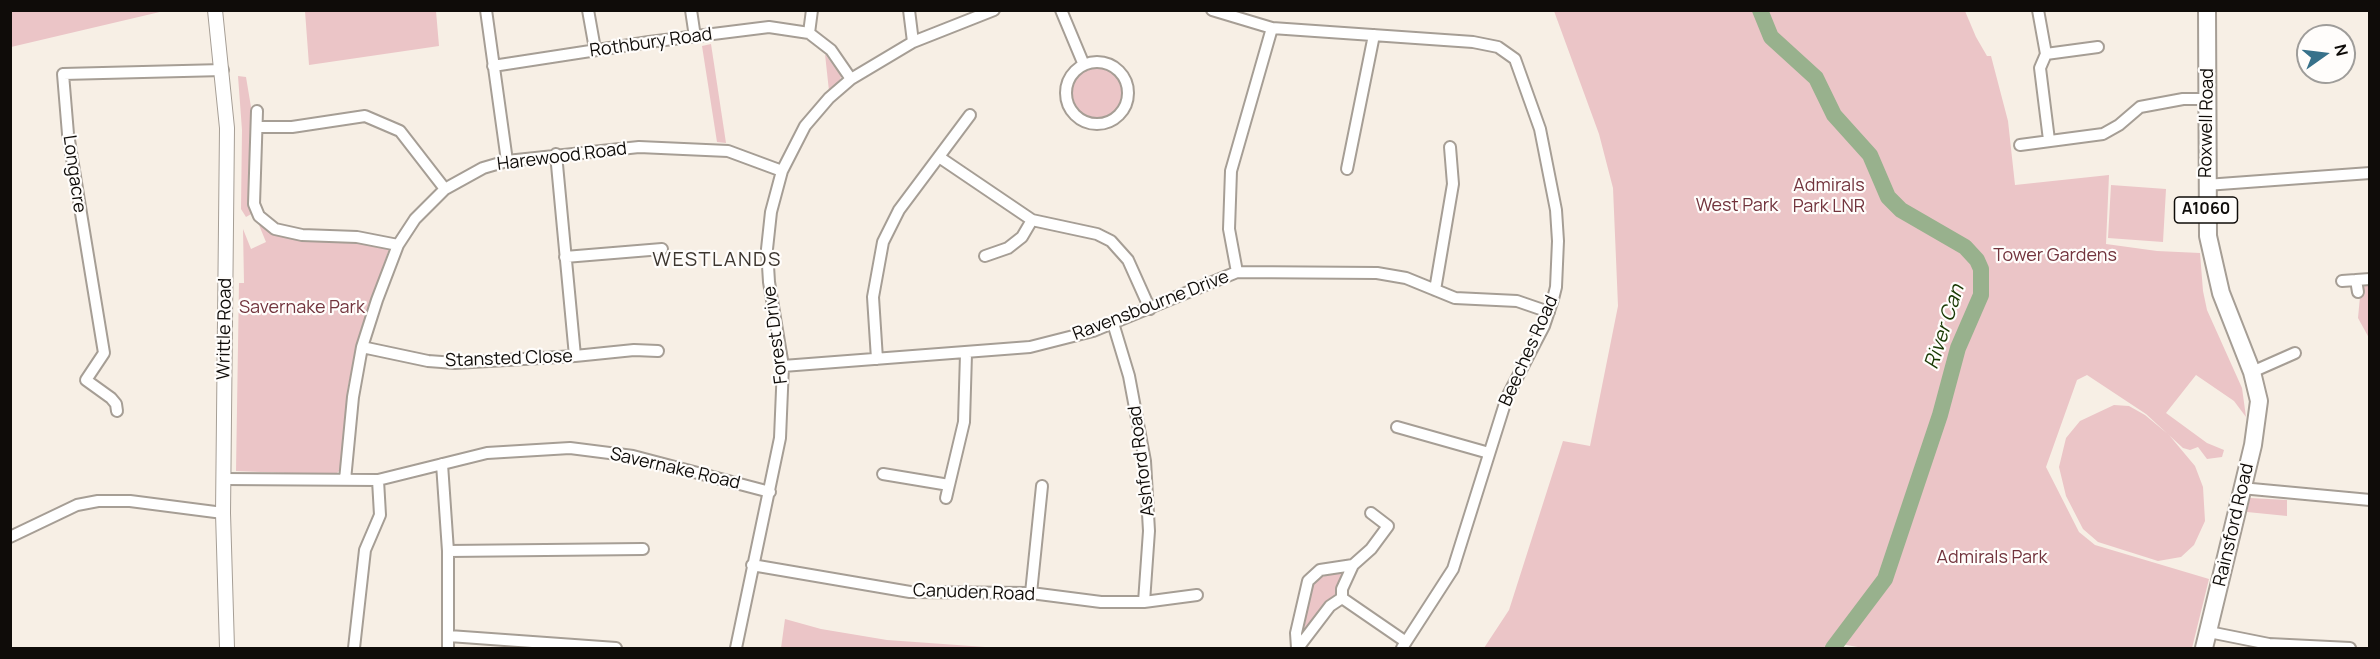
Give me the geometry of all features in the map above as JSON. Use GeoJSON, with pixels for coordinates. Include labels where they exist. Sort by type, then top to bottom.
{"type":"FeatureCollection","features":[{"type":"Feature","properties":{"kind":"main road","name":"Roxwell Road"},"geometry":{"type":"LineString","coordinates":[[2207,10],[2209,53],[2206,185],[2208,236],[2213,269],[2234,330],[2252,372],[2259,401]]}},
{"type":"Feature","properties":{"kind":"main road","name":"Rainsford Road"},"geometry":{"type":"LineString","coordinates":[[2204,648],[2253,445],[2259,401]]}},
{"type":"Feature","properties":{"kind":"street","name":"Writtle Road"},"geometry":{"type":"LineString","coordinates":[[215,10],[223,70],[227,128],[223,513],[227,648]]}},
{"type":"Feature","properties":{"kind":"street"},"geometry":{"type":"LineString","coordinates":[[486,10],[507,161]]}},
{"type":"Feature","properties":{"kind":"street"},"geometry":{"type":"LineString","coordinates":[[588,10],[594,50]]}},
{"type":"Feature","properties":{"kind":"street"},"geometry":{"type":"LineString","coordinates":[[691,10],[695,37]]}},
{"type":"Feature","properties":{"kind":"street"},"geometry":{"type":"LineString","coordinates":[[813,10],[809,33],[831,50],[851,79]]}},
{"type":"Feature","properties":{"kind":"street"},"geometry":{"type":"LineString","coordinates":[[909,10],[913,42],[994,10]]}},
{"type":"Feature","properties":{"kind":"street"},"geometry":{"type":"LineString","coordinates":[[1060,10],[1084,65]]}},
{"type":"Feature","properties":{"kind":"street","name":"Beeches Road"},"geometry":{"type":"LineString","coordinates":[[1212,10],[1272,28],[1473,42],[1498,47],[1515,59],[1540,129],[1556,210],[1556,287],[1549,312],[1512,383],[1452,569],[1404,645]]}},
{"type":"Feature","properties":{"kind":"street"},"geometry":{"type":"LineString","coordinates":[[2038,10],[2046,54],[2040,68],[2049,140]]}},
{"type":"Feature","properties":{"kind":"street","name":"Rothbury Road"},"geometry":{"type":"LineString","coordinates":[[493,66],[769,27],[809,33]]}},
{"type":"Feature","properties":{"kind":"street"},"geometry":{"type":"LineString","coordinates":[[1237,272],[1229,229],[1231,171],[1272,28]]}},
{"type":"Feature","properties":{"kind":"street"},"geometry":{"type":"LineString","coordinates":[[1347,169],[1374,35]]}},
{"type":"Feature","properties":{"kind":"street","name":"Forest Drive"},"geometry":{"type":"LineString","coordinates":[[736,648],[780,438],[783,366],[769,282],[767,249],[771,212],[782,171],[805,126],[829,98],[851,79],[913,42]]}},
{"type":"Feature","properties":{"kind":"street"},"geometry":{"type":"LineString","coordinates":[[2046,54],[2098,46]]}},
{"type":"Feature","properties":{"kind":"street"},"geometry":{"type":"LineString","coordinates":[[1105,63],[1114,67],[1127,83],[1126,104],[1113,120],[1104,123],[1084,121],[1070,107],[1067,88],[1070,78],[1084,65],[1105,63]]}},
{"type":"Feature","properties":{"kind":"street","name":"Longacre"},"geometry":{"type":"LineString","coordinates":[[117,411],[116,404],[111,398],[86,380],[104,354],[68,134],[63,74],[223,70]]}},
{"type":"Feature","properties":{"kind":"street"},"geometry":{"type":"LineString","coordinates":[[2020,144],[2103,134],[2119,125],[2140,107],[2160,102],[2207,99]]}},
{"type":"Feature","properties":{"kind":"street"},"geometry":{"type":"LineString","coordinates":[[257,111],[254,204],[259,216],[275,229],[302,235],[357,237],[398,245]]}},
{"type":"Feature","properties":{"kind":"street"},"geometry":{"type":"LineString","coordinates":[[877,359],[873,297],[883,242],[899,210],[970,115]]}},
{"type":"Feature","properties":{"kind":"street"},"geometry":{"type":"LineString","coordinates":[[257,127],[292,126],[365,116],[400,131],[445,189]]}},
{"type":"Feature","properties":{"kind":"street","name":"Harewood Road"},"geometry":{"type":"LineString","coordinates":[[345,480],[349,420],[362,347],[398,245],[419,214],[445,189],[477,171],[507,161],[639,147],[717,150],[740,154],[782,171]]}},
{"type":"Feature","properties":{"kind":"street"},"geometry":{"type":"LineString","coordinates":[[1435,290],[1453,184],[1450,147]]}},
{"type":"Feature","properties":{"kind":"street"},"geometry":{"type":"LineString","coordinates":[[556,154],[575,356]]}},
{"type":"Feature","properties":{"kind":"street"},"geometry":{"type":"LineString","coordinates":[[939,157],[1032,220],[1097,234],[1111,241],[1128,260],[1150,309]]}},
{"type":"Feature","properties":{"kind":"street"},"geometry":{"type":"LineString","coordinates":[[2206,185],[2370,173]]}},
{"type":"Feature","properties":{"kind":"street"},"geometry":{"type":"LineString","coordinates":[[985,256],[1008,248],[1022,237],[1032,220]]}},
{"type":"Feature","properties":{"kind":"street"},"geometry":{"type":"LineString","coordinates":[[997,240],[1008,248]]}},
{"type":"Feature","properties":{"kind":"street"},"geometry":{"type":"LineString","coordinates":[[565,257],[662,249]]}},
{"type":"Feature","properties":{"kind":"street","name":"Ravensbourne Drive"},"geometry":{"type":"LineString","coordinates":[[783,366],[966,354],[1030,347],[1113,323],[1237,272],[1377,273],[1406,278],[1455,298],[1517,301],[1549,312]]}},
{"type":"Feature","properties":{"kind":"street"},"geometry":{"type":"LineString","coordinates":[[2342,281],[2370,279]]}},
{"type":"Feature","properties":{"kind":"street"},"geometry":{"type":"LineString","coordinates":[[2356,280],[2358,292]]}},
{"type":"Feature","properties":{"kind":"street","name":"Ashford Road"},"geometry":{"type":"LineString","coordinates":[[1113,323],[1134,398],[1147,480],[1149,531],[1144,602]]}},
{"type":"Feature","properties":{"kind":"street","name":"Stansted Close"},"geometry":{"type":"LineString","coordinates":[[362,347],[394,355],[455,363],[634,350],[658,351]]}},
{"type":"Feature","properties":{"kind":"street"},"geometry":{"type":"LineString","coordinates":[[2252,372],[2288,353]]}},
{"type":"Feature","properties":{"kind":"street"},"geometry":{"type":"LineString","coordinates":[[946,498],[964,422],[966,354]]}},
{"type":"Feature","properties":{"kind":"street"},"geometry":{"type":"LineString","coordinates":[[1397,427],[1489,453]]}},
{"type":"Feature","properties":{"kind":"street","name":"Savernake Road"},"geometry":{"type":"LineString","coordinates":[[224,479],[384,479],[487,453],[570,448],[633,456],[770,492]]}},
{"type":"Feature","properties":{"kind":"street"},"geometry":{"type":"LineString","coordinates":[[441,464],[448,551],[448,648]]}},
{"type":"Feature","properties":{"kind":"street"},"geometry":{"type":"LineString","coordinates":[[883,474],[949,485]]}},
{"type":"Feature","properties":{"kind":"street"},"geometry":{"type":"LineString","coordinates":[[354,648],[365,550],[380,515],[384,479]]}},
{"type":"Feature","properties":{"kind":"street"},"geometry":{"type":"LineString","coordinates":[[1031,593],[1042,486]]}},
{"type":"Feature","properties":{"kind":"street"},"geometry":{"type":"LineString","coordinates":[[2241,488],[2370,500]]}},
{"type":"Feature","properties":{"kind":"street"},"geometry":{"type":"LineString","coordinates":[[10,537],[77,505],[98,501],[130,501],[223,513]]}},
{"type":"Feature","properties":{"kind":"street"},"geometry":{"type":"LineString","coordinates":[[1342,598],[1342,590],[1353,565],[1371,549],[1388,526],[1371,513]]}},
{"type":"Feature","properties":{"kind":"street"},"geometry":{"type":"LineString","coordinates":[[448,551],[642,549]]}},
{"type":"Feature","properties":{"kind":"street","name":"Canuden Road"},"geometry":{"type":"LineString","coordinates":[[752,565],[910,592],[1031,593],[1101,602],[1144,602],[1197,596]]}},
{"type":"Feature","properties":{"kind":"street"},"geometry":{"type":"LineString","coordinates":[[1298,648],[1296,633],[1308,581],[1320,570],[1353,565]]}},
{"type":"Feature","properties":{"kind":"street"},"geometry":{"type":"LineString","coordinates":[[1342,598],[1404,645]]}},
{"type":"Feature","properties":{"kind":"street"},"geometry":{"type":"LineString","coordinates":[[1298,648],[1330,606],[1342,598]]}},
{"type":"Feature","properties":{"kind":"street"},"geometry":{"type":"LineString","coordinates":[[2209,632],[2268,644],[2350,648]]}},
{"type":"Feature","properties":{"kind":"street"},"geometry":{"type":"LineString","coordinates":[[449,636],[616,648]]}},
{"type":"Feature","properties":{"kind":"green space"},"geometry":{"type":"Polygon","coordinates":[[[11,10],[164,10],[164,11],[11,47],[11,10]]]}},
{"type":"Feature","properties":{"kind":"green space"},"geometry":{"type":"Polygon","coordinates":[[[305,11],[436,11],[439,46],[309,65],[305,11]]]}},
{"type":"Feature","properties":{"kind":"green space","name":"Admirals Park LNR"},"geometry":{"type":"Polygon","coordinates":[[[1554,11],[1965,11],[1976,37],[1987,56],[1991,56],[2008,121],[2015,185],[2109,175],[2106,244],[2157,251],[2200,253],[2207,310],[2242,388],[2246,417],[2234,401],[2196,375],[2166,413],[2207,443],[2224,450],[2222,457],[2207,459],[2198,447],[2190,450],[2183,448],[2146,414],[2087,375],[2077,380],[2046,467],[2079,532],[2095,545],[2209,579],[2192,648],[1864,648],[1828,642],[1825,648],[1484,648],[1509,610],[1563,441],[1590,446],[1618,306],[1613,188],[1599,134],[1554,11]]]}},
{"type":"Feature","properties":{"kind":"green space"},"geometry":{"type":"Polygon","coordinates":[[[711,44],[726,143],[717,142],[702,46],[711,44]]]}},
{"type":"Feature","properties":{"kind":"green space"},"geometry":{"type":"Polygon","coordinates":[[[825,54],[841,76],[840,81],[829,91],[825,54]]]}},
{"type":"Feature","properties":{"kind":"green space"},"geometry":{"type":"Polygon","coordinates":[[[1097,66],[1107,68],[1116,74],[1122,83],[1124,93],[1122,103],[1116,112],[1107,118],[1097,120],[1087,118],[1078,112],[1072,103],[1070,93],[1072,83],[1078,74],[1087,68],[1097,66]]]}},
{"type":"Feature","properties":{"kind":"green space"},"geometry":{"type":"Polygon","coordinates":[[[238,76],[246,77],[251,107],[253,213],[246,217],[241,209],[242,130],[238,76]]]}},
{"type":"Feature","properties":{"kind":"green space"},"geometry":{"type":"Polygon","coordinates":[[[2111,185],[2166,189],[2163,242],[2108,238],[2111,185]]]}},
{"type":"Feature","properties":{"kind":"green space","name":"Savernake Park"},"geometry":{"type":"Polygon","coordinates":[[[259,225],[278,235],[358,240],[390,246],[360,333],[348,386],[340,470],[335,475],[236,471],[239,283],[244,283],[243,229],[251,249],[266,242],[259,225]]]}},
{"type":"Feature","properties":{"kind":"green space"},"geometry":{"type":"Polygon","coordinates":[[[2369,283],[2369,338],[2358,318],[2361,286],[2369,283]]]}},
{"type":"Feature","properties":{"kind":"green space"},"geometry":{"type":"Polygon","coordinates":[[[2114,405],[2129,406],[2145,415],[2169,435],[2195,466],[2203,487],[2205,521],[2194,545],[2181,557],[2158,561],[2098,542],[2083,529],[2066,496],[2059,467],[2066,438],[2080,421],[2114,405]]]}},
{"type":"Feature","properties":{"kind":"green space"},"geometry":{"type":"Polygon","coordinates":[[[2250,498],[2287,500],[2287,516],[2247,512],[2250,498]]]}},
{"type":"Feature","properties":{"kind":"green space"},"geometry":{"type":"Polygon","coordinates":[[[1345,570],[1338,595],[1304,635],[1300,631],[1304,628],[1310,596],[1307,593],[1319,575],[1322,577],[1345,570]]]}},
{"type":"Feature","properties":{"kind":"green space"},"geometry":{"type":"Polygon","coordinates":[[[785,619],[821,629],[887,640],[999,648],[781,648],[785,619]]]}},
{"type":"Feature","properties":{"kind":"waterway","name":"River Can"},"geometry":{"type":"LineString","coordinates":[[1760,10],[1771,37],[1816,78],[1834,115],[1870,155],[1888,197],[1901,210],[1965,247],[1977,260],[1981,269],[1981,295],[1958,348],[1940,415],[1885,579],[1833,648]]}},
{"type":"Feature","properties":{"kind":"district","name":"WESTLANDS"},"geometry":{"type":"Point","coordinates":[717,260]}},
{"type":"Feature","properties":{"kind":"park label","name":"West Park"},"geometry":{"type":"Point","coordinates":[1737,206]}},
{"type":"Feature","properties":{"kind":"park label","name":"Tower Gardens"},"geometry":{"type":"Point","coordinates":[2055,256]}},
{"type":"Feature","properties":{"kind":"park label","name":"Admirals Park"},"geometry":{"type":"Point","coordinates":[1992,558]}}]}
